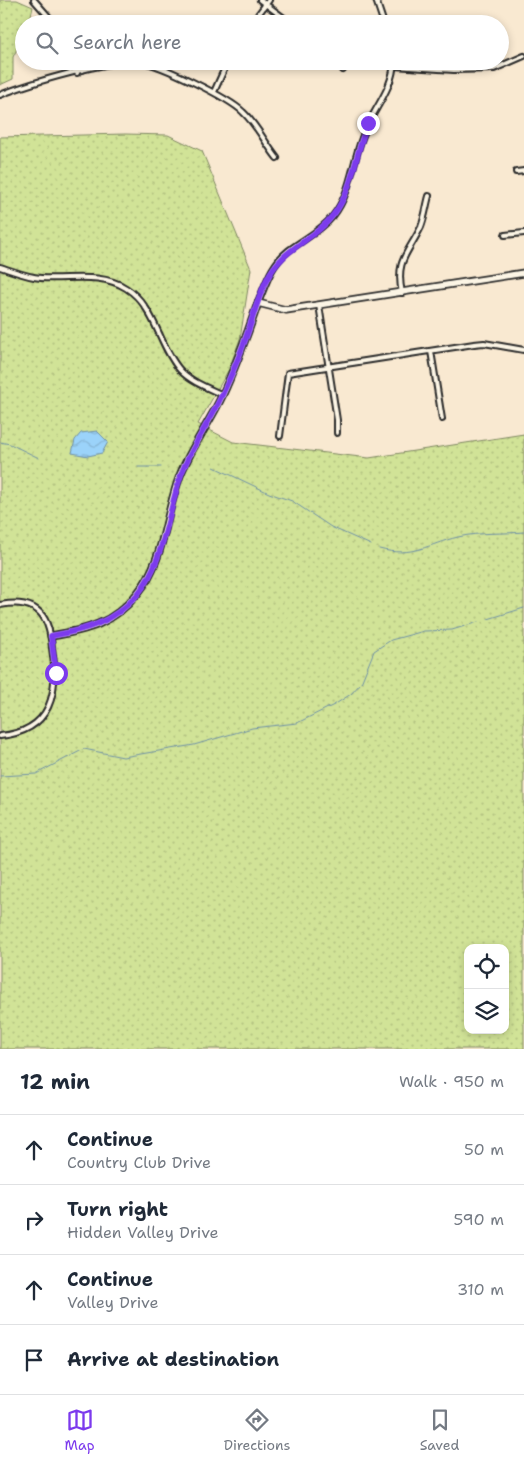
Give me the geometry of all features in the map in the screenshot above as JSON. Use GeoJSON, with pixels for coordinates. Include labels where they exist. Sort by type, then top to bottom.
{"type":"FeatureCollection","features":[{"type":"Feature","properties":{"kind":"street"},"geometry":{"type":"LineString","coordinates":[[34,0],[47,15]]}},
{"type":"Feature","properties":{"kind":"street"},"geometry":{"type":"LineString","coordinates":[[260,0],[267,2],[282,15]]}},
{"type":"Feature","properties":{"kind":"street"},"geometry":{"type":"LineString","coordinates":[[376,0],[381,15]]}},
{"type":"Feature","properties":{"kind":"street"},"geometry":{"type":"LineString","coordinates":[[258,15],[267,2]]}},
{"type":"Feature","properties":{"kind":"street"},"geometry":{"type":"LineString","coordinates":[[509,62],[524,56]]}},
{"type":"Feature","properties":{"kind":"street"},"geometry":{"type":"LineString","coordinates":[[0,95],[15,89],[90,70]]}},
{"type":"Feature","properties":{"kind":"street"},"geometry":{"type":"LineString","coordinates":[[161,70],[214,92],[244,112],[277,158]]}},
{"type":"Feature","properties":{"kind":"street"},"geometry":{"type":"LineString","coordinates":[[214,92],[224,70]]}},
{"type":"Feature","properties":{"kind":"street"},"geometry":{"type":"LineString","coordinates":[[51,636],[84,630],[106,621],[124,609],[145,584],[153,568],[181,474],[222,394],[268,277],[281,258],[325,225],[340,206],[346,196],[362,137],[389,87],[393,70]]}},
{"type":"Feature","properties":{"kind":"street"},"geometry":{"type":"LineString","coordinates":[[516,172],[524,170]]}},
{"type":"Feature","properties":{"kind":"street"},"geometry":{"type":"LineString","coordinates":[[402,293],[399,272],[401,261],[424,219],[429,196]]}},
{"type":"Feature","properties":{"kind":"street"},"geometry":{"type":"LineString","coordinates":[[504,235],[524,233]]}},
{"type":"Feature","properties":{"kind":"street"},"geometry":{"type":"LineString","coordinates":[[0,268],[40,278],[104,279],[127,288],[148,310],[172,360],[181,371],[192,380],[222,394]]}},
{"type":"Feature","properties":{"kind":"street"},"geometry":{"type":"LineString","coordinates":[[258,304],[286,310],[524,274]]}},
{"type":"Feature","properties":{"kind":"street"},"geometry":{"type":"LineString","coordinates":[[319,306],[337,420],[337,433]]}},
{"type":"Feature","properties":{"kind":"street"},"geometry":{"type":"LineString","coordinates":[[280,436],[288,373],[484,343],[524,350]]}},
{"type":"Feature","properties":{"kind":"street"},"geometry":{"type":"LineString","coordinates":[[431,351],[442,418]]}},
{"type":"Feature","properties":{"kind":"street"},"geometry":{"type":"LineString","coordinates":[[0,605],[14,603],[27,605],[38,610],[46,622],[51,636],[56,673],[50,704],[44,716],[27,730],[18,734],[0,736]]}},
{"type":"Feature","properties":{"kind":"green space"},"geometry":{"type":"Polygon","coordinates":[[[0,0],[17,0],[33,7],[31,15],[15,15],[13,79],[0,85],[0,0]]]}},
{"type":"Feature","properties":{"kind":"green space"},"geometry":{"type":"Polygon","coordinates":[[[125,134],[168,135],[202,151],[251,269],[240,339],[229,369],[198,424],[233,442],[369,458],[524,434],[524,1049],[0,1049],[0,137],[125,134]]]}},
{"type":"Feature","properties":{"kind":"water"},"geometry":{"type":"Polygon","coordinates":[[[97,431],[108,442],[102,453],[88,456],[72,453],[75,440],[81,433],[97,431]]]}},
{"type":"Feature","properties":{"kind":"waterway"},"geometry":{"type":"LineString","coordinates":[[0,442],[10,444],[39,458]]}},
{"type":"Feature","properties":{"kind":"waterway"},"geometry":{"type":"LineString","coordinates":[[138,467],[161,467]]}},
{"type":"Feature","properties":{"kind":"waterway"},"geometry":{"type":"LineString","coordinates":[[214,467],[269,493],[292,501],[331,527],[371,545]]}},
{"type":"Feature","properties":{"kind":"waterway"},"geometry":{"type":"LineString","coordinates":[[379,549],[401,552],[411,551],[466,535],[524,532]]}},
{"type":"Feature","properties":{"kind":"waterway"},"geometry":{"type":"LineString","coordinates":[[488,619],[524,608]]}},
{"type":"Feature","properties":{"kind":"waterway"},"geometry":{"type":"LineString","coordinates":[[0,776],[36,774],[84,749],[123,757],[194,745],[252,728],[297,723],[334,705],[351,694],[361,683],[374,651],[391,640],[424,631],[452,630],[478,622]]}},
{"type":"Feature","properties":{"kind":"route"},"geometry":{"type":"LineString","coordinates":[[56,673],[51,636],[84,630],[106,621],[124,609],[145,584],[153,568],[181,474],[211,418],[244,345],[268,277],[273,267],[288,251],[310,238],[325,225],[340,206],[346,196],[356,155],[368,123]]}}]}
